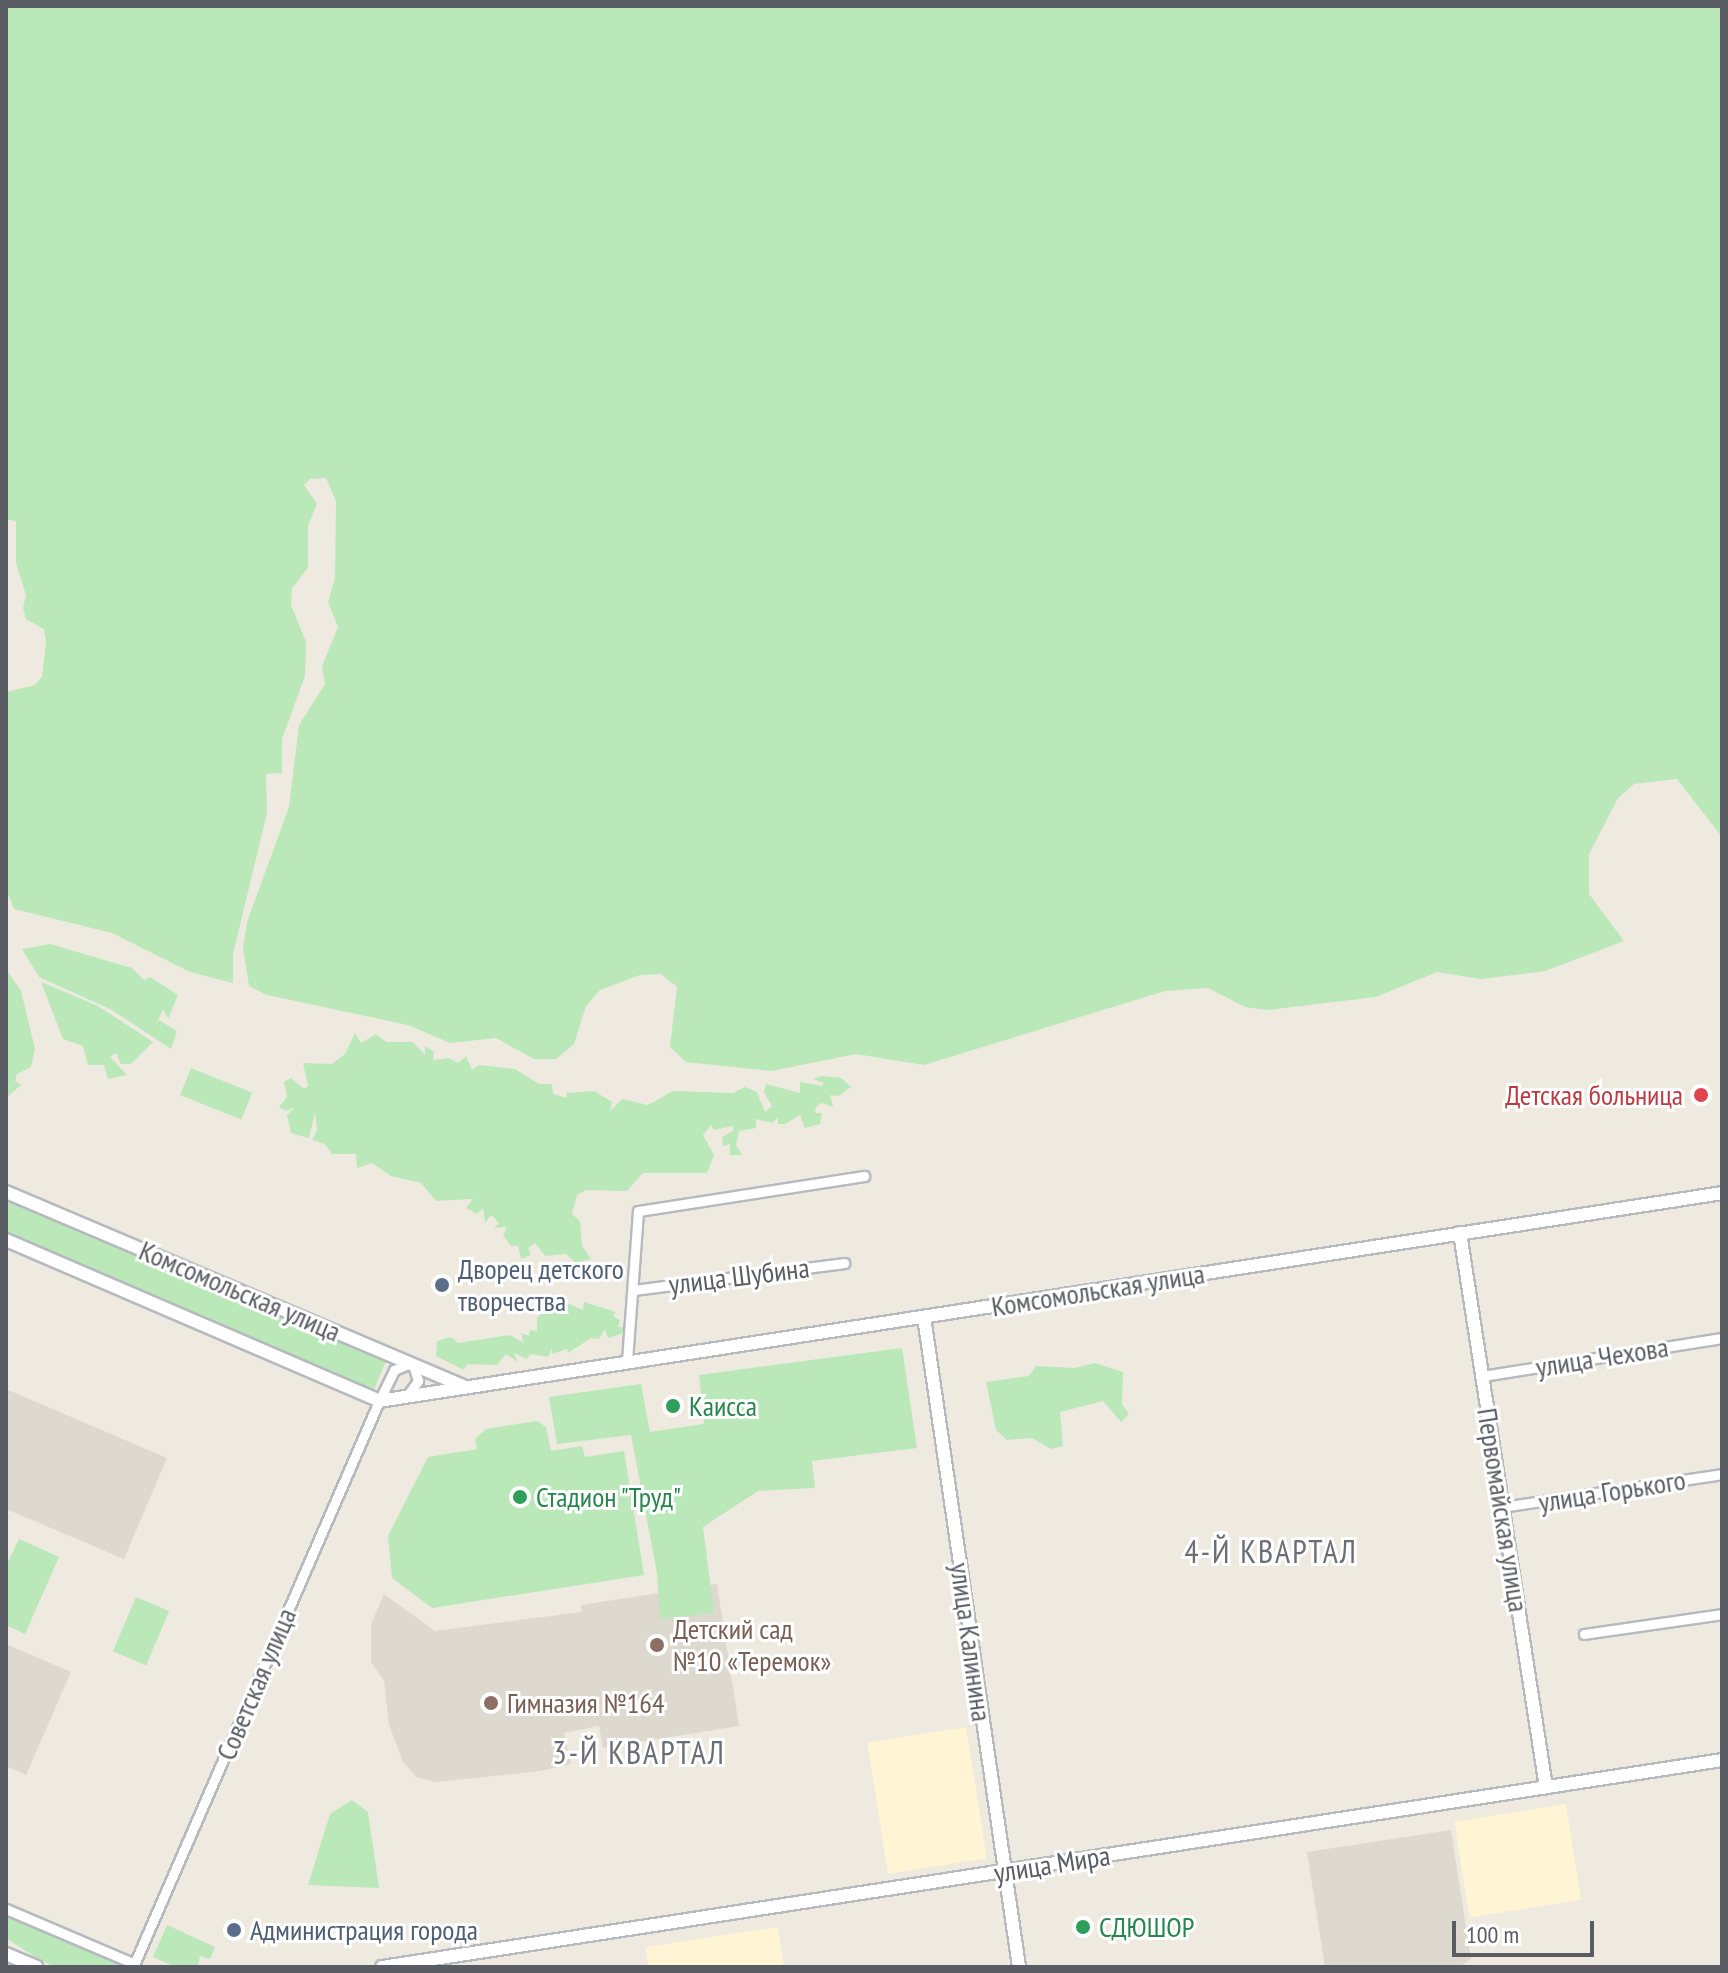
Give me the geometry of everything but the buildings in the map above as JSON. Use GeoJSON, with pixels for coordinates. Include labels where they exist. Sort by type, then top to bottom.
{"type":"FeatureCollection","features":[{"type":"Feature","properties":{"kind":"street"},"geometry":{"type":"LineString","coordinates":[[627,1361],[638,1211],[864,1176]]}},
{"type":"Feature","properties":{"kind":"street","name":"Комсомольская улица"},"geometry":{"type":"LineString","coordinates":[[6,1192],[411,1366],[474,1388]]}},
{"type":"Feature","properties":{"kind":"street","name":"Комсомольская улица"},"geometry":{"type":"LineString","coordinates":[[6,1240],[379,1401],[1722,1193]]}},
{"type":"Feature","properties":{"kind":"street","name":"Первомайская улица"},"geometry":{"type":"LineString","coordinates":[[1460,1233],[1546,1787]]}},
{"type":"Feature","properties":{"kind":"street","name":"улица Шубина"},"geometry":{"type":"LineString","coordinates":[[634,1290],[844,1263]]}},
{"type":"Feature","properties":{"kind":"street","name":"улица Калинина"},"geometry":{"type":"LineString","coordinates":[[924,1317],[1019,1967]]}},
{"type":"Feature","properties":{"kind":"street","name":"улица Чехова"},"geometry":{"type":"LineString","coordinates":[[1482,1376],[1722,1338]]}},
{"type":"Feature","properties":{"kind":"street"},"geometry":{"type":"LineString","coordinates":[[405,1398],[418,1381],[411,1366]]}},
{"type":"Feature","properties":{"kind":"street","name":"Советская улица"},"geometry":{"type":"LineString","coordinates":[[134,1965],[379,1401],[394,1370],[411,1366]]}},
{"type":"Feature","properties":{"kind":"street","name":"улица Горького"},"geometry":{"type":"LineString","coordinates":[[1502,1507],[1722,1474]]}},
{"type":"Feature","properties":{"kind":"street"},"geometry":{"type":"LineString","coordinates":[[1584,1634],[1722,1614]]}},
{"type":"Feature","properties":{"kind":"street","name":"улица Мира"},"geometry":{"type":"LineString","coordinates":[[382,1967],[413,1965],[1722,1760]]}},
{"type":"Feature","properties":{"kind":"street"},"geometry":{"type":"LineString","coordinates":[[6,1909],[134,1965]]}},
{"type":"Feature","properties":{"kind":"street"},"geometry":{"type":"LineString","coordinates":[[6,1954],[36,1967]]}},
{"type":"Feature","properties":{"kind":"shaded area"},"geometry":{"type":"Polygon","coordinates":[[[6,1389],[167,1458],[124,1559],[6,1509],[6,1389]]]}},
{"type":"Feature","properties":{"kind":"shaded area","name":"Гимназия №164"},"geometry":{"type":"Polygon","coordinates":[[[717,1584],[739,1726],[603,1748],[599,1726],[564,1733],[571,1764],[540,1771],[436,1782],[416,1777],[403,1762],[389,1725],[384,1681],[371,1662],[371,1624],[384,1594],[435,1631],[581,1612],[581,1605],[717,1584]]]}},
{"type":"Feature","properties":{"kind":"shaded area"},"geometry":{"type":"Polygon","coordinates":[[[6,1644],[71,1672],[26,1775],[6,1766],[6,1644]]]}},
{"type":"Feature","properties":{"kind":"shaded area"},"geometry":{"type":"Polygon","coordinates":[[[966,1727],[987,1858],[888,1874],[867,1743],[966,1727]]]}},
{"type":"Feature","properties":{"kind":"shaded area"},"geometry":{"type":"Polygon","coordinates":[[[1566,1804],[1581,1900],[1470,1917],[1454,1822],[1566,1804]]]}},
{"type":"Feature","properties":{"kind":"shaded area"},"geometry":{"type":"Polygon","coordinates":[[[1451,1830],[1471,1959],[1460,1967],[1325,1967],[1307,1852],[1451,1830]]]}},
{"type":"Feature","properties":{"kind":"shaded area"},"geometry":{"type":"Polygon","coordinates":[[[778,1927],[784,1967],[648,1967],[646,1947],[778,1927]]]}},
{"type":"Feature","properties":{"kind":"green space"},"geometry":{"type":"Polygon","coordinates":[[[6,6],[1722,6],[1722,837],[1677,779],[1634,784],[1618,798],[1589,854],[1589,894],[1624,941],[1545,971],[1481,979],[1437,972],[1376,997],[1268,1010],[1245,1007],[1208,988],[1165,991],[924,1065],[856,1054],[771,1071],[686,1062],[670,1047],[677,987],[661,974],[640,975],[600,990],[586,1006],[574,1044],[556,1059],[534,1059],[496,1038],[450,1043],[408,1025],[267,995],[249,986],[243,948],[247,922],[289,807],[299,725],[325,684],[322,666],[338,627],[328,602],[335,578],[336,501],[326,478],[310,479],[304,485],[317,504],[308,526],[308,568],[292,588],[291,605],[306,642],[305,676],[282,739],[282,773],[266,774],[267,813],[233,954],[233,983],[190,972],[112,933],[14,909],[6,889],[6,692],[35,685],[42,677],[46,642],[44,629],[26,619],[23,608],[26,595],[16,563],[16,521],[6,519],[6,6]]]}},
{"type":"Feature","properties":{"kind":"green space"},"geometry":{"type":"Polygon","coordinates":[[[50,944],[132,968],[144,980],[150,977],[178,995],[168,1019],[163,1009],[156,1025],[159,1020],[177,1031],[171,1049],[112,1010],[39,977],[22,949],[50,944]]]}},
{"type":"Feature","properties":{"kind":"green space"},"geometry":{"type":"Polygon","coordinates":[[[6,969],[21,991],[35,1049],[31,1067],[17,1074],[15,1081],[21,1085],[6,1098],[6,969]]]}},
{"type":"Feature","properties":{"kind":"green space"},"geometry":{"type":"Polygon","coordinates":[[[41,982],[98,1006],[153,1042],[131,1064],[121,1064],[116,1053],[110,1057],[127,1075],[108,1079],[104,1065],[88,1065],[83,1046],[63,1039],[41,982]]]}},
{"type":"Feature","properties":{"kind":"green space"},"geometry":{"type":"Polygon","coordinates":[[[355,1033],[361,1043],[376,1034],[386,1042],[413,1042],[425,1055],[425,1046],[434,1052],[433,1060],[449,1058],[458,1063],[466,1056],[472,1070],[479,1065],[515,1069],[539,1084],[552,1084],[553,1094],[567,1098],[566,1093],[594,1091],[612,1102],[610,1111],[622,1099],[648,1105],[673,1091],[733,1093],[745,1087],[757,1092],[765,1112],[772,1106],[764,1092],[766,1084],[800,1093],[800,1082],[822,1086],[824,1083],[813,1079],[822,1076],[841,1078],[851,1087],[839,1096],[830,1095],[833,1107],[821,1103],[816,1107],[815,1113],[822,1113],[820,1124],[805,1128],[800,1115],[785,1124],[778,1124],[778,1117],[773,1123],[756,1119],[756,1128],[739,1131],[736,1145],[742,1155],[730,1155],[730,1144],[723,1146],[722,1137],[733,1131],[733,1126],[714,1130],[711,1125],[703,1135],[714,1155],[707,1173],[643,1173],[627,1191],[586,1190],[577,1195],[572,1214],[580,1221],[582,1246],[591,1259],[576,1263],[566,1254],[545,1256],[535,1243],[528,1248],[531,1255],[521,1259],[518,1246],[511,1246],[503,1235],[507,1227],[494,1228],[499,1223],[491,1215],[485,1223],[483,1208],[477,1214],[466,1208],[473,1199],[436,1201],[421,1183],[391,1176],[372,1163],[357,1168],[356,1154],[332,1154],[325,1144],[312,1140],[317,1130],[315,1112],[309,1138],[291,1133],[287,1115],[295,1107],[286,1111],[279,1107],[287,1097],[284,1082],[291,1078],[304,1089],[308,1086],[303,1063],[332,1064],[345,1054],[355,1033]]]}},
{"type":"Feature","properties":{"kind":"green space"},"geometry":{"type":"Polygon","coordinates":[[[191,1068],[252,1093],[241,1120],[180,1095],[191,1068]]]}},
{"type":"Feature","properties":{"kind":"green space"},"geometry":{"type":"Polygon","coordinates":[[[6,1197],[387,1359],[373,1392],[6,1236],[6,1197]]]}},
{"type":"Feature","properties":{"kind":"green space"},"geometry":{"type":"Polygon","coordinates":[[[584,1302],[616,1312],[613,1316],[620,1320],[618,1327],[625,1327],[624,1333],[608,1338],[605,1329],[599,1339],[591,1338],[568,1353],[567,1349],[552,1354],[552,1348],[548,1357],[531,1354],[526,1359],[514,1353],[518,1362],[506,1354],[497,1365],[467,1364],[464,1370],[436,1356],[437,1341],[451,1337],[458,1343],[510,1335],[524,1343],[521,1333],[529,1336],[530,1330],[537,1331],[537,1318],[545,1310],[569,1304],[583,1310],[584,1302]]]}},
{"type":"Feature","properties":{"kind":"green space"},"geometry":{"type":"Polygon","coordinates":[[[902,1348],[917,1448],[812,1461],[815,1488],[758,1491],[703,1527],[714,1613],[660,1619],[657,1573],[631,1435],[557,1444],[549,1397],[641,1384],[650,1432],[704,1424],[699,1375],[902,1348]]]}},
{"type":"Feature","properties":{"kind":"green space"},"geometry":{"type":"Polygon","coordinates":[[[1095,1363],[1123,1372],[1122,1404],[1129,1414],[1121,1422],[1103,1401],[1060,1412],[1063,1446],[1051,1449],[1032,1438],[1007,1440],[996,1430],[986,1382],[1029,1376],[1036,1366],[1074,1368],[1095,1363]]]}},
{"type":"Feature","properties":{"kind":"green space","name":"Стадион \"Труд\""},"geometry":{"type":"Polygon","coordinates":[[[537,1421],[546,1427],[551,1451],[582,1446],[585,1457],[624,1451],[644,1575],[432,1608],[392,1578],[388,1536],[428,1457],[477,1449],[475,1439],[486,1429],[537,1421]]]}},
{"type":"Feature","properties":{"kind":"green space"},"geometry":{"type":"Polygon","coordinates":[[[19,1539],[59,1557],[25,1634],[6,1625],[6,1566],[19,1539]]]}},
{"type":"Feature","properties":{"kind":"green space"},"geometry":{"type":"Polygon","coordinates":[[[136,1597],[169,1611],[146,1665],[113,1651],[136,1597]]]}},
{"type":"Feature","properties":{"kind":"green space"},"geometry":{"type":"Polygon","coordinates":[[[352,1800],[368,1812],[379,1888],[308,1885],[330,1814],[352,1800]]]}},
{"type":"Feature","properties":{"kind":"green space"},"geometry":{"type":"Polygon","coordinates":[[[6,1915],[121,1967],[55,1967],[6,1938],[6,1915]]]}},
{"type":"Feature","properties":{"kind":"green space"},"geometry":{"type":"Polygon","coordinates":[[[167,1925],[215,1947],[210,1959],[200,1956],[198,1965],[176,1967],[153,1957],[167,1925]]]}},
{"type":"Feature","properties":{"kind":"place","name":"Детская больница"},"geometry":{"type":"Point","coordinates":[1701,1095]}},
{"type":"Feature","properties":{"kind":"place","name":"Дворец детского творчества"},"geometry":{"type":"Point","coordinates":[442,1285]}},
{"type":"Feature","properties":{"kind":"place","name":"Каисса"},"geometry":{"type":"Point","coordinates":[673,1406]}},
{"type":"Feature","properties":{"kind":"place","name":"Стадион \"Труд\""},"geometry":{"type":"Point","coordinates":[520,1497]}},
{"type":"Feature","properties":{"kind":"place","name":"Детский сад №10 «Теремок»"},"geometry":{"type":"Point","coordinates":[657,1645]}},
{"type":"Feature","properties":{"kind":"place","name":"Гимназия №164"},"geometry":{"type":"Point","coordinates":[491,1703]}},
{"type":"Feature","properties":{"kind":"place","name":"СДЮШОР"},"geometry":{"type":"Point","coordinates":[1083,1927]}},
{"type":"Feature","properties":{"kind":"place","name":"Администрация города"},"geometry":{"type":"Point","coordinates":[234,1930]}},
{"type":"Feature","properties":{"kind":"district","name":"4-Й КВАРТАЛ"},"geometry":{"type":"Point","coordinates":[1271,1551]}},
{"type":"Feature","properties":{"kind":"district","name":"3-Й КВАРТАЛ"},"geometry":{"type":"Point","coordinates":[639,1752]}}]}
